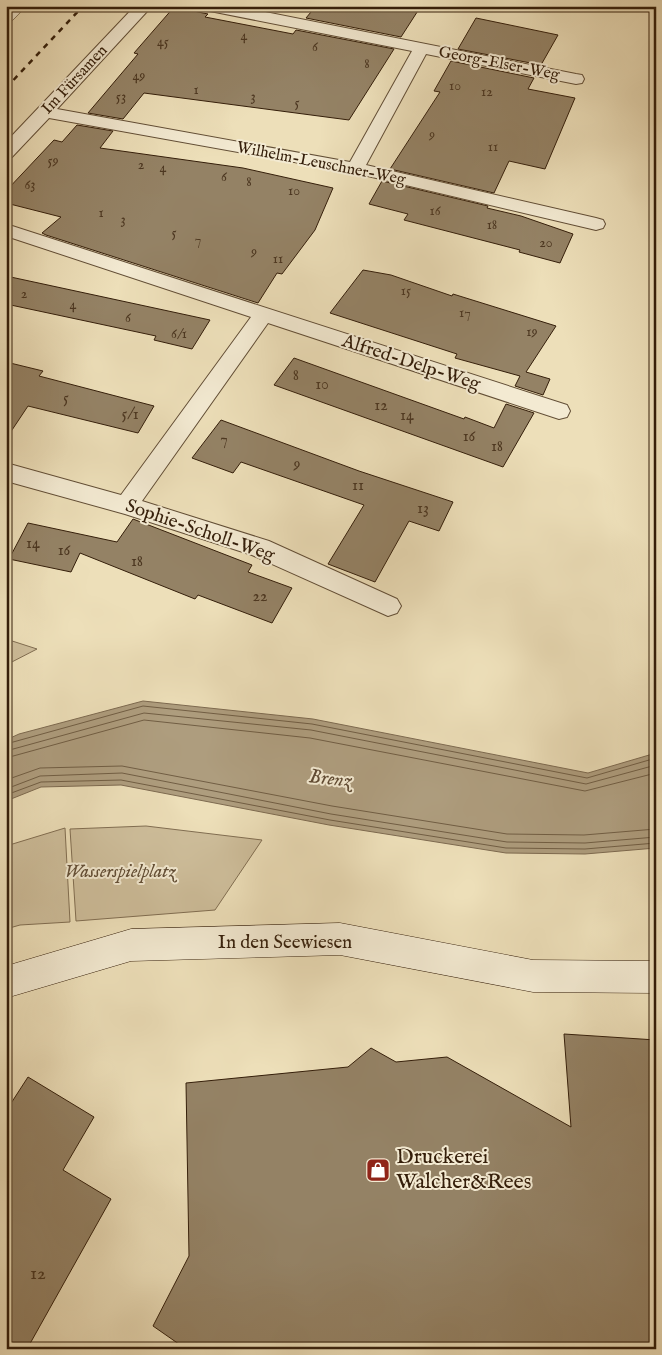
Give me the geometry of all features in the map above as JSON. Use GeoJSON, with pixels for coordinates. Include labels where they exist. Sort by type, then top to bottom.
{"type":"FeatureCollection","features":[{"type":"Feature","properties":{"kind":"street"},"geometry":{"type":"LineString","coordinates":[[6,18],[18,6]]}},
{"type":"Feature","properties":{"kind":"street","name":"Im Fürsamen"},"geometry":{"type":"LineString","coordinates":[[6,153],[144,6]]}},
{"type":"Feature","properties":{"kind":"street","name":"Georg-Elser-Weg"},"geometry":{"type":"LineString","coordinates":[[210,6],[576,79]]}},
{"type":"Feature","properties":{"kind":"street","name":"Georg-Elser-Weg"},"geometry":{"type":"LineString","coordinates":[[355,168],[421,49]]}},
{"type":"Feature","properties":{"kind":"street","name":"Wilhelm-Leuschner-Weg"},"geometry":{"type":"LineString","coordinates":[[44,112],[355,168],[596,224]]}},
{"type":"Feature","properties":{"kind":"street","name":"Alfred-Delp-Weg"},"geometry":{"type":"LineString","coordinates":[[6,230],[559,411]]}},
{"type":"Feature","properties":{"kind":"street"},"geometry":{"type":"LineString","coordinates":[[126,505],[263,315]]}},
{"type":"Feature","properties":{"kind":"street","name":"Sophie-Scholl-Weg"},"geometry":{"type":"LineString","coordinates":[[6,472],[126,505],[260,548],[388,606]]}},
{"type":"Feature","properties":{"kind":"street","name":"In den Seewiesen"},"geometry":{"type":"LineString","coordinates":[[6,982],[131,945],[340,939],[532,976],[656,977]]}},
{"type":"Feature","properties":{"kind":"green space"},"geometry":{"type":"Polygon","coordinates":[[[6,639],[37,649],[6,665],[6,639]]]}},
{"type":"Feature","properties":{"kind":"green space","name":"Wasserspielplatz"},"geometry":{"type":"Polygon","coordinates":[[[146,826],[262,840],[215,910],[76,921],[70,829],[146,826]]]}},
{"type":"Feature","properties":{"kind":"green space"},"geometry":{"type":"Polygon","coordinates":[[[65,828],[70,922],[20,925],[6,929],[6,846],[65,828]]]}},
{"type":"Feature","properties":{"kind":"water","name":"Brenz"},"geometry":{"type":"Polygon","coordinates":[[[143,701],[313,719],[588,773],[656,753],[656,848],[585,854],[506,853],[329,825],[121,785],[41,787],[6,801],[6,740],[19,734],[143,701]]]}},
{"type":"Feature","properties":{"kind":"building"},"geometry":{"type":"Polygon","coordinates":[[[316,6],[421,6],[401,37],[306,18],[316,6]]]}},
{"type":"Feature","properties":{"kind":"building"},"geometry":{"type":"Polygon","coordinates":[[[174,7],[208,14],[205,17],[293,34],[296,30],[394,49],[349,120],[144,93],[123,119],[88,113],[138,54],[134,53],[174,7]]]}},
{"type":"Feature","properties":{"kind":"building"},"geometry":{"type":"Polygon","coordinates":[[[476,18],[558,35],[541,65],[458,49],[476,18]]]}},
{"type":"Feature","properties":{"kind":"building"},"geometry":{"type":"Polygon","coordinates":[[[451,61],[534,78],[528,89],[575,98],[545,169],[509,161],[494,193],[390,169],[440,92],[434,91],[451,61]]]}},
{"type":"Feature","properties":{"kind":"building"},"geometry":{"type":"Polygon","coordinates":[[[77,125],[113,131],[100,148],[243,168],[333,188],[315,230],[282,274],[277,273],[258,303],[46,235],[42,233],[61,217],[6,203],[6,191],[54,140],[62,142],[77,125]]]}},
{"type":"Feature","properties":{"kind":"building"},"geometry":{"type":"Polygon","coordinates":[[[382,181],[488,206],[487,208],[521,216],[573,234],[560,263],[519,252],[520,250],[404,220],[408,214],[369,204],[382,181]]]}},
{"type":"Feature","properties":{"kind":"building"},"geometry":{"type":"Polygon","coordinates":[[[363,270],[391,275],[452,296],[453,294],[556,326],[526,372],[550,379],[543,395],[515,386],[520,376],[455,358],[457,354],[330,313],[363,270]]]}},
{"type":"Feature","properties":{"kind":"building"},"geometry":{"type":"Polygon","coordinates":[[[6,276],[210,320],[192,349],[154,340],[156,336],[6,304],[6,276]]]}},
{"type":"Feature","properties":{"kind":"building"},"geometry":{"type":"Polygon","coordinates":[[[294,358],[494,428],[506,404],[534,413],[503,467],[274,385],[294,358]]]}},
{"type":"Feature","properties":{"kind":"building"},"geometry":{"type":"Polygon","coordinates":[[[6,362],[43,371],[39,376],[154,406],[138,433],[28,406],[6,439],[6,362]]]}},
{"type":"Feature","properties":{"kind":"building"},"geometry":{"type":"Polygon","coordinates":[[[221,420],[359,471],[453,502],[439,531],[409,521],[375,582],[328,564],[364,505],[241,462],[233,473],[192,458],[221,420]]]}},
{"type":"Feature","properties":{"kind":"building"},"geometry":{"type":"Polygon","coordinates":[[[133,519],[252,565],[248,572],[292,588],[272,623],[198,595],[195,599],[80,553],[71,572],[9,559],[28,523],[117,542],[133,519]]]}},
{"type":"Feature","properties":{"kind":"building"},"geometry":{"type":"Polygon","coordinates":[[[564,1034],[656,1040],[656,1349],[186,1349],[153,1326],[189,1256],[186,1083],[348,1067],[371,1048],[396,1062],[447,1057],[571,1127],[564,1034]]]}},
{"type":"Feature","properties":{"kind":"building"},"geometry":{"type":"Polygon","coordinates":[[[28,1077],[94,1117],[63,1170],[111,1199],[27,1349],[6,1349],[6,1111],[28,1077]]]}},
{"type":"Feature","properties":{"kind":"railway"},"geometry":{"type":"LineString","coordinates":[[6,88],[83,6]]}},
{"type":"Feature","properties":{"kind":"place","name":"Druckerei Walcher&Rees"},"geometry":{"type":"Point","coordinates":[378,1170]}}]}
